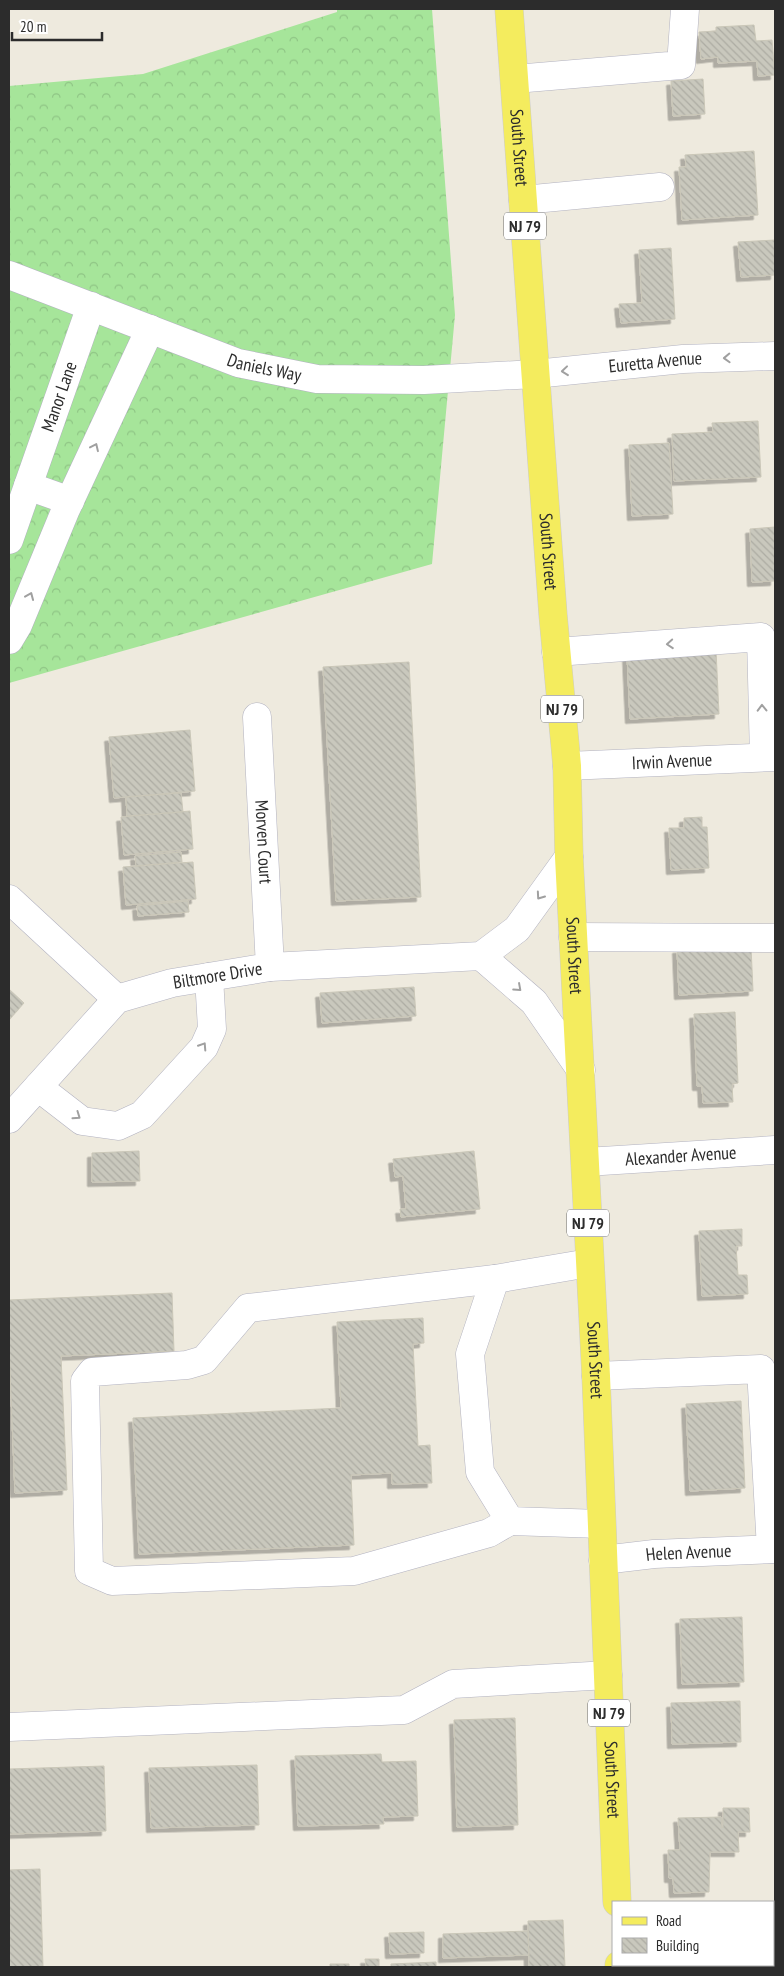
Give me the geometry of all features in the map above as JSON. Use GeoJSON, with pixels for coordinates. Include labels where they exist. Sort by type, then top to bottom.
{"type":"FeatureCollection","features":[{"type":"Feature","properties":{"kind":"main road","name":"South Street"},"geometry":{"type":"LineString","coordinates":[[509,9],[556,652],[567,766],[569,857],[596,1376],[617,1901]]}},
{"type":"Feature","properties":{"kind":"street"},"geometry":{"type":"LineString","coordinates":[[515,79],[681,65],[685,9]]}},
{"type":"Feature","properties":{"kind":"street"},"geometry":{"type":"LineString","coordinates":[[523,200],[660,187]]}},
{"type":"Feature","properties":{"kind":"street","name":"Daniels Way"},"geometry":{"type":"LineString","coordinates":[[9,275],[238,363],[317,378],[424,380],[535,374]]}},
{"type":"Feature","properties":{"kind":"street","name":"Manor Lane"},"geometry":{"type":"LineString","coordinates":[[9,540],[91,306]]}},
{"type":"Feature","properties":{"kind":"street"},"geometry":{"type":"LineString","coordinates":[[9,640],[18,625],[70,501],[150,329]]}},
{"type":"Feature","properties":{"kind":"street","name":"Euretta Avenue"},"geometry":{"type":"LineString","coordinates":[[535,374],[683,359],[775,356]]}},
{"type":"Feature","properties":{"kind":"street"},"geometry":{"type":"LineString","coordinates":[[28,486],[70,501]]}},
{"type":"Feature","properties":{"kind":"street"},"geometry":{"type":"LineString","coordinates":[[556,652],[761,637],[769,757]]}},
{"type":"Feature","properties":{"kind":"street","name":"Morven Court"},"geometry":{"type":"LineString","coordinates":[[257,717],[270,967]]}},
{"type":"Feature","properties":{"kind":"street","name":"Irwin Avenue"},"geometry":{"type":"LineString","coordinates":[[567,766],[769,757]]}},
{"type":"Feature","properties":{"kind":"street"},"geometry":{"type":"LineString","coordinates":[[569,857],[517,929],[482,956],[534,1002],[581,1070]]}},
{"type":"Feature","properties":{"kind":"street"},"geometry":{"type":"LineString","coordinates":[[9,899],[117,999],[9,1119]]}},
{"type":"Feature","properties":{"kind":"street"},"geometry":{"type":"LineString","coordinates":[[573,938],[775,938]]}},
{"type":"Feature","properties":{"kind":"street","name":"Biltmore Drive"},"geometry":{"type":"LineString","coordinates":[[117,999],[172,983],[270,967],[482,956]]}},
{"type":"Feature","properties":{"kind":"street"},"geometry":{"type":"LineString","coordinates":[[38,1087],[82,1121],[118,1126],[142,1115],[204,1047],[212,1030],[209,977]]}},
{"type":"Feature","properties":{"kind":"street","name":"Alexander Avenue"},"geometry":{"type":"LineString","coordinates":[[586,1162],[775,1150]]}},
{"type":"Feature","properties":{"kind":"street"},"geometry":{"type":"LineString","coordinates":[[589,1264],[495,1279],[248,1308],[204,1360],[187,1365],[92,1372],[85,1381],[89,1571],[112,1581],[354,1571],[489,1533],[510,1521],[601,1524]]}},
{"type":"Feature","properties":{"kind":"street"},"geometry":{"type":"LineString","coordinates":[[495,1279],[470,1354],[480,1472],[510,1521]]}},
{"type":"Feature","properties":{"kind":"street"},"geometry":{"type":"LineString","coordinates":[[596,1376],[760,1369],[773,1549]]}},
{"type":"Feature","properties":{"kind":"street","name":"Helen Avenue"},"geometry":{"type":"LineString","coordinates":[[603,1560],[654,1554],[773,1549]]}},
{"type":"Feature","properties":{"kind":"street"},"geometry":{"type":"LineString","coordinates":[[9,1726],[404,1710],[453,1684],[608,1675]]}},
{"type":"Feature","properties":{"kind":"street"},"geometry":{"type":"LineString","coordinates":[[668,1967],[686,1966]]}},
{"type":"Feature","properties":{"kind":"green space"},"geometry":{"type":"Polygon","coordinates":[[[337,9],[432,9],[455,315],[432,564],[9,683],[9,86],[143,74],[337,12],[337,9]]]}},
{"type":"Feature","properties":{"kind":"building"},"geometry":{"type":"Polygon","coordinates":[[[754,25],[756,41],[772,40],[775,75],[758,76],[757,61],[718,63],[718,57],[701,59],[699,32],[716,31],[716,27],[754,25]]]}},
{"type":"Feature","properties":{"kind":"building"},"geometry":{"type":"Polygon","coordinates":[[[703,79],[705,114],[673,116],[671,81],[703,79]]]}},
{"type":"Feature","properties":{"kind":"building"},"geometry":{"type":"Polygon","coordinates":[[[754,151],[758,215],[682,220],[679,167],[686,167],[685,155],[754,151]]]}},
{"type":"Feature","properties":{"kind":"building"},"geometry":{"type":"Polygon","coordinates":[[[775,240],[775,275],[741,277],[738,242],[775,240]]]}},
{"type":"Feature","properties":{"kind":"building"},"geometry":{"type":"Polygon","coordinates":[[[671,248],[675,319],[621,323],[619,304],[642,303],[639,250],[671,248]]]}},
{"type":"Feature","properties":{"kind":"building"},"geometry":{"type":"Polygon","coordinates":[[[758,421],[761,477],[674,481],[672,434],[713,432],[712,423],[758,421]]]}},
{"type":"Feature","properties":{"kind":"building"},"geometry":{"type":"Polygon","coordinates":[[[669,443],[673,514],[632,516],[629,445],[669,443]]]}},
{"type":"Feature","properties":{"kind":"building"},"geometry":{"type":"Polygon","coordinates":[[[775,527],[775,581],[752,582],[750,529],[775,527]]]}},
{"type":"Feature","properties":{"kind":"building"},"geometry":{"type":"Polygon","coordinates":[[[716,650],[719,714],[630,719],[627,655],[716,650]]]}},
{"type":"Feature","properties":{"kind":"building"},"geometry":{"type":"Polygon","coordinates":[[[409,662],[421,897],[336,901],[323,667],[409,662]]]}},
{"type":"Feature","properties":{"kind":"building"},"geometry":{"type":"Polygon","coordinates":[[[190,730],[195,791],[114,798],[109,737],[190,730]]]}},
{"type":"Feature","properties":{"kind":"building"},"geometry":{"type":"Polygon","coordinates":[[[181,793],[183,812],[127,816],[126,797],[181,793]]]}},
{"type":"Feature","properties":{"kind":"building"},"geometry":{"type":"Polygon","coordinates":[[[190,811],[193,849],[124,855],[121,817],[190,811]]]}},
{"type":"Feature","properties":{"kind":"building"},"geometry":{"type":"Polygon","coordinates":[[[702,817],[702,827],[707,827],[709,868],[671,870],[669,828],[684,828],[684,818],[702,817]]]}},
{"type":"Feature","properties":{"kind":"building"},"geometry":{"type":"Polygon","coordinates":[[[181,852],[182,862],[136,866],[135,856],[181,852]]]}},
{"type":"Feature","properties":{"kind":"building"},"geometry":{"type":"Polygon","coordinates":[[[193,862],[196,899],[126,905],[123,867],[193,862]]]}},
{"type":"Feature","properties":{"kind":"building"},"geometry":{"type":"Polygon","coordinates":[[[188,901],[189,912],[138,916],[137,906],[188,901]]]}},
{"type":"Feature","properties":{"kind":"building"},"geometry":{"type":"Polygon","coordinates":[[[751,946],[753,991],[679,995],[677,949],[751,946]]]}},
{"type":"Feature","properties":{"kind":"building"},"geometry":{"type":"Polygon","coordinates":[[[414,987],[416,1016],[322,1023],[320,993],[414,987]]]}},
{"type":"Feature","properties":{"kind":"building"},"geometry":{"type":"Polygon","coordinates":[[[9,989],[24,1003],[9,1020],[9,989]]]}},
{"type":"Feature","properties":{"kind":"building"},"geometry":{"type":"Polygon","coordinates":[[[735,1012],[738,1083],[732,1084],[733,1102],[703,1103],[702,1086],[697,1086],[694,1014],[735,1012]]]}},
{"type":"Feature","properties":{"kind":"building"},"geometry":{"type":"Polygon","coordinates":[[[139,1151],[140,1181],[92,1182],[92,1153],[139,1151]]]}},
{"type":"Feature","properties":{"kind":"building"},"geometry":{"type":"Polygon","coordinates":[[[474,1151],[480,1209],[401,1217],[400,1209],[406,1209],[403,1176],[395,1177],[393,1159],[474,1151]]]}},
{"type":"Feature","properties":{"kind":"building"},"geometry":{"type":"Polygon","coordinates":[[[742,1229],[742,1246],[736,1246],[738,1275],[747,1275],[748,1294],[702,1296],[699,1231],[742,1229]]]}},
{"type":"Feature","properties":{"kind":"building"},"geometry":{"type":"Polygon","coordinates":[[[172,1293],[174,1351],[61,1356],[67,1490],[15,1493],[9,1300],[172,1293]]]}},
{"type":"Feature","properties":{"kind":"building"},"geometry":{"type":"Polygon","coordinates":[[[423,1318],[424,1343],[413,1344],[418,1446],[430,1445],[432,1483],[392,1484],[392,1473],[351,1475],[354,1545],[139,1554],[133,1418],[341,1408],[337,1322],[423,1318]]]}},
{"type":"Feature","properties":{"kind":"building"},"geometry":{"type":"Polygon","coordinates":[[[741,1401],[745,1488],[690,1491],[686,1404],[741,1401]]]}},
{"type":"Feature","properties":{"kind":"building"},"geometry":{"type":"Polygon","coordinates":[[[742,1617],[744,1682],[682,1684],[680,1619],[742,1617]]]}},
{"type":"Feature","properties":{"kind":"building"},"geometry":{"type":"Polygon","coordinates":[[[740,1701],[741,1742],[672,1744],[671,1703],[740,1701]]]}},
{"type":"Feature","properties":{"kind":"building"},"geometry":{"type":"Polygon","coordinates":[[[515,1718],[518,1825],[457,1827],[454,1720],[515,1718]]]}},
{"type":"Feature","properties":{"kind":"building"},"geometry":{"type":"Polygon","coordinates":[[[381,1754],[382,1762],[416,1761],[418,1816],[383,1817],[384,1824],[298,1826],[295,1756],[381,1754]]]}},
{"type":"Feature","properties":{"kind":"building"},"geometry":{"type":"Polygon","coordinates":[[[257,1765],[259,1825],[151,1828],[149,1768],[257,1765]]]}},
{"type":"Feature","properties":{"kind":"building"},"geometry":{"type":"Polygon","coordinates":[[[104,1766],[106,1831],[9,1834],[9,1769],[104,1766]]]}},
{"type":"Feature","properties":{"kind":"building"},"geometry":{"type":"Polygon","coordinates":[[[723,1808],[749,1808],[750,1832],[738,1832],[739,1852],[710,1852],[709,1892],[674,1893],[673,1878],[669,1878],[668,1850],[680,1850],[678,1818],[721,1817],[722,1828],[723,1808]]]}},
{"type":"Feature","properties":{"kind":"building"},"geometry":{"type":"Polygon","coordinates":[[[40,1869],[43,1967],[9,1967],[9,1870],[40,1869]]]}},
{"type":"Feature","properties":{"kind":"building"},"geometry":{"type":"Polygon","coordinates":[[[563,1920],[565,1967],[529,1967],[528,1921],[563,1920]]]}},
{"type":"Feature","properties":{"kind":"building"},"geometry":{"type":"Polygon","coordinates":[[[528,1931],[529,1955],[443,1958],[443,1934],[528,1931]]]}},
{"type":"Feature","properties":{"kind":"building"},"geometry":{"type":"Polygon","coordinates":[[[424,1932],[424,1953],[390,1954],[389,1933],[424,1932]]]}},
{"type":"Feature","properties":{"kind":"building"},"geometry":{"type":"Polygon","coordinates":[[[365,1959],[379,1959],[379,1967],[366,1967],[365,1959]]]}},
{"type":"Feature","properties":{"kind":"building"},"geometry":{"type":"Polygon","coordinates":[[[436,1962],[436,1967],[391,1967],[391,1964],[436,1962]]]}},
{"type":"Feature","properties":{"kind":"building"},"geometry":{"type":"Polygon","coordinates":[[[330,1964],[349,1964],[349,1967],[330,1967],[330,1964]]]}}]}
